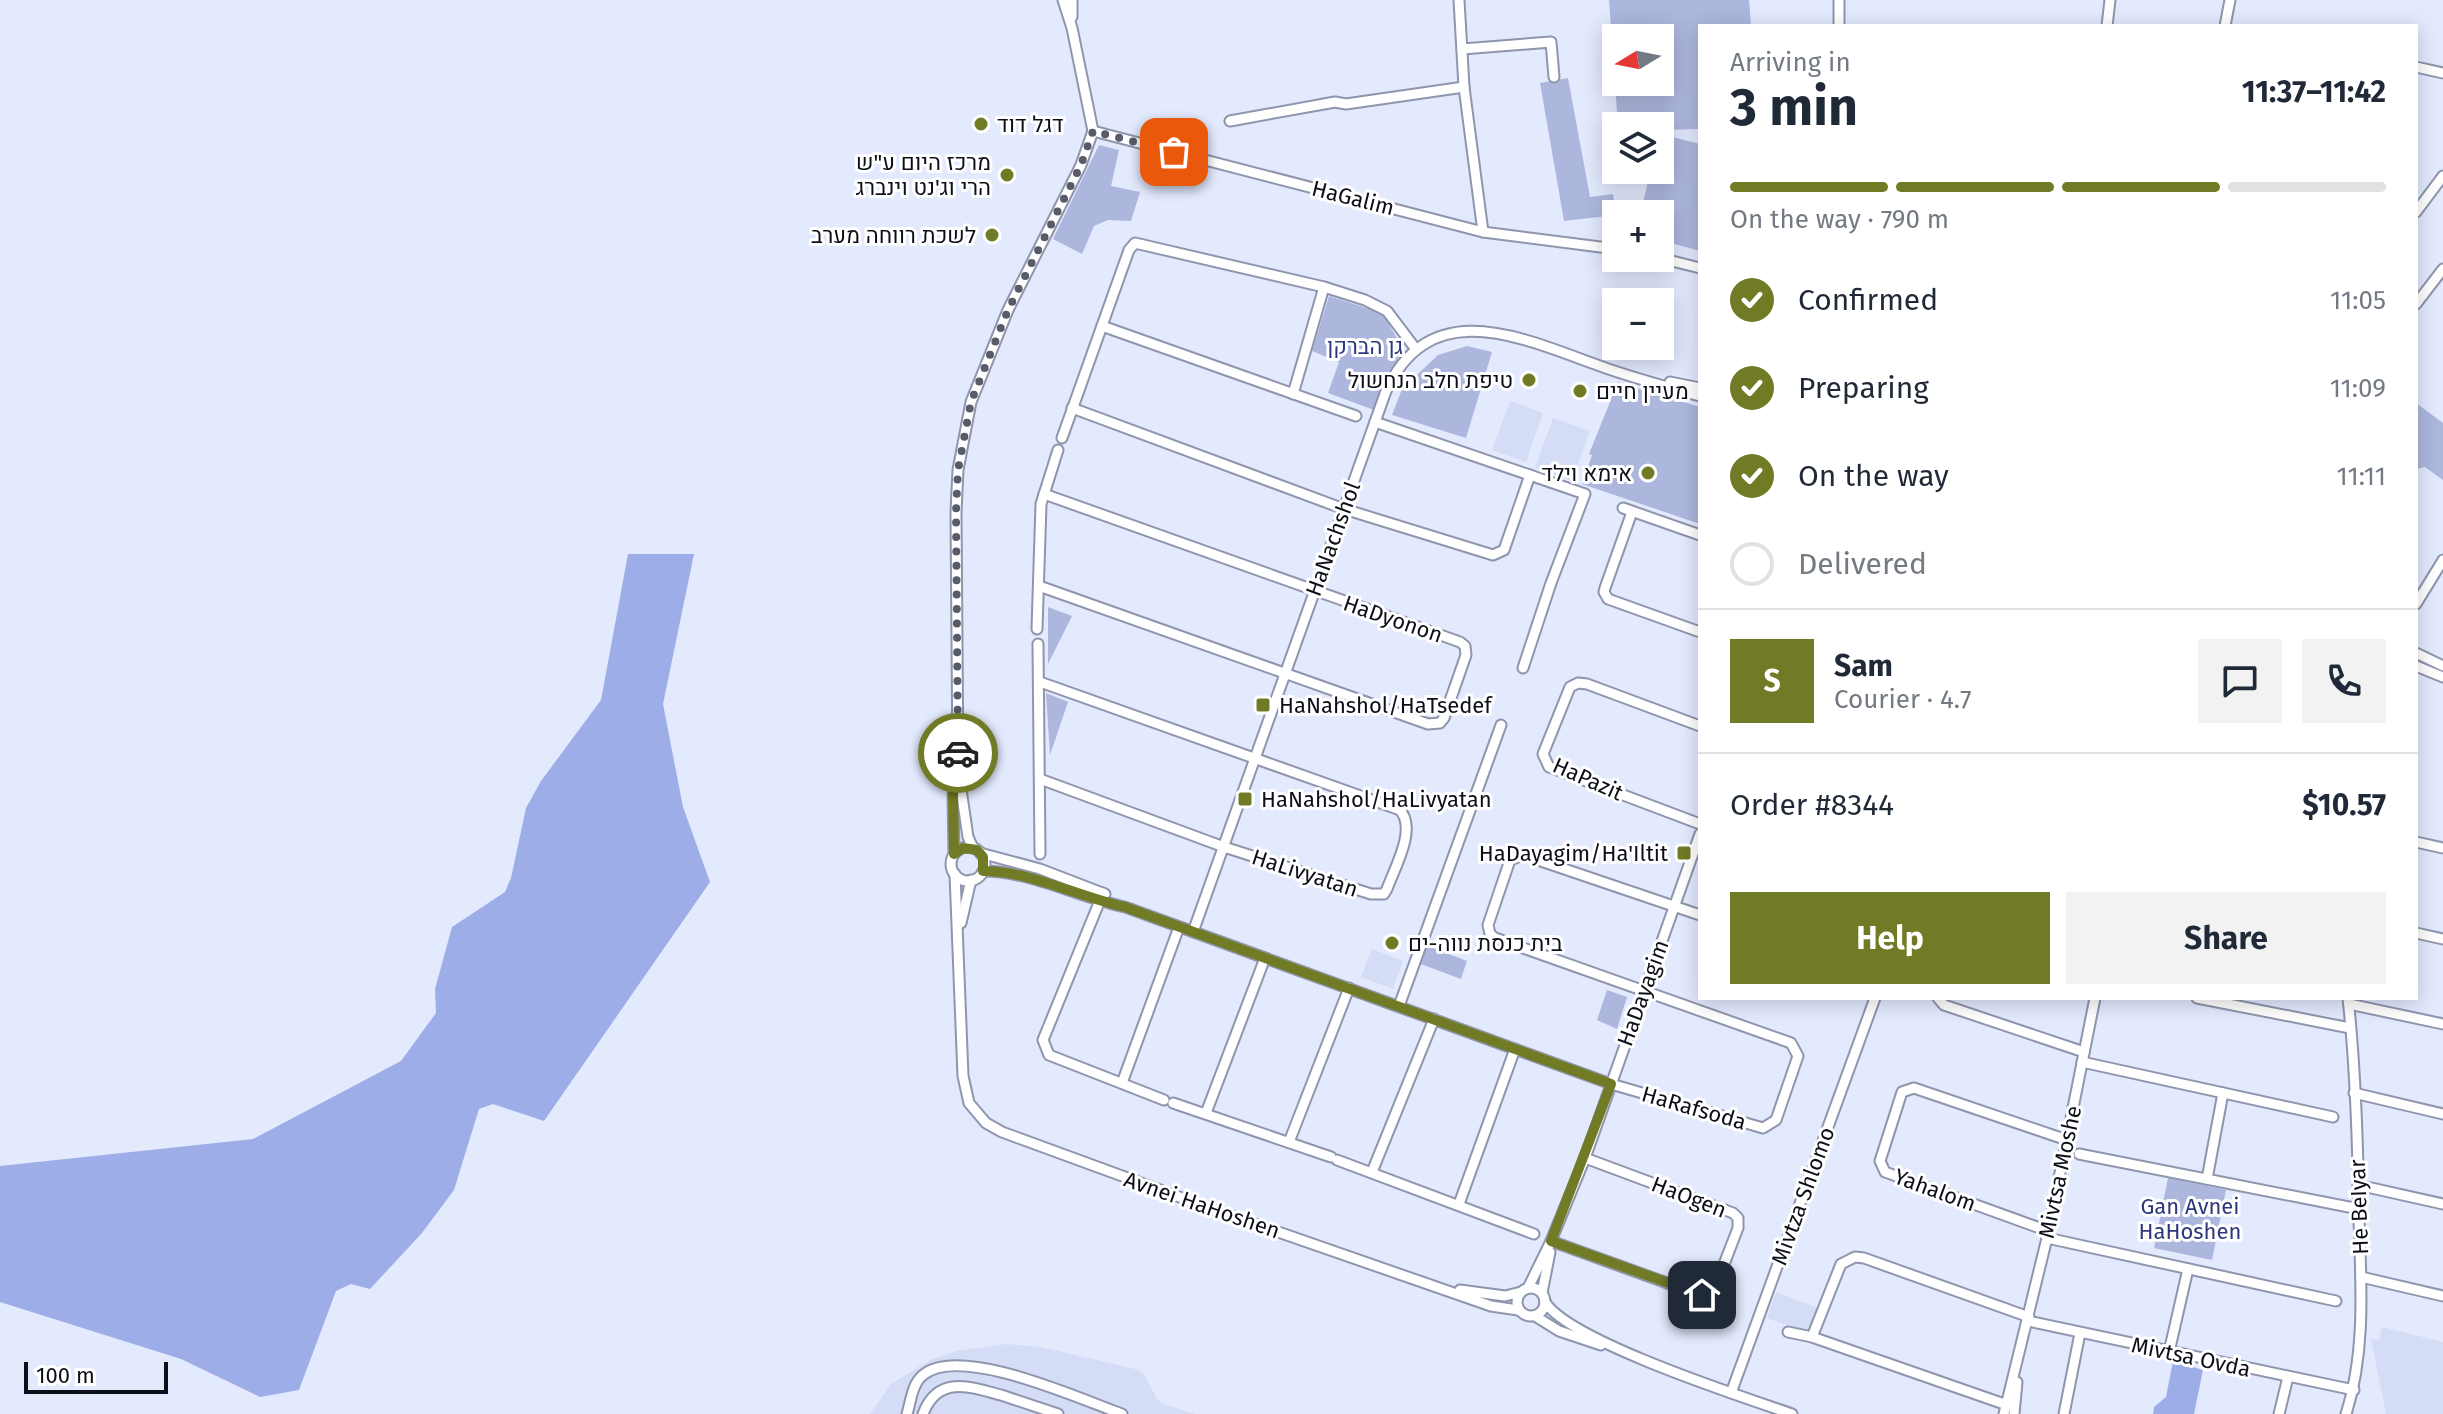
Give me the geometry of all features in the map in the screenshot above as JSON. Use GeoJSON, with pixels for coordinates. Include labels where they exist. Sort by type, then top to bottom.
{"type":"FeatureCollection","features":[{"type":"Feature","properties":{"kind":"street"},"geometry":{"type":"LineString","coordinates":[[983,871],[984,861],[968,837],[958,769],[958,470],[971,402],[1008,310],[1081,165],[1093,131],[1072,28],[1063,0]]}},
{"type":"Feature","properties":{"kind":"street"},"geometry":{"type":"LineString","coordinates":[[1072,0],[1072,28]]}},
{"type":"Feature","properties":{"kind":"street"},"geometry":{"type":"LineString","coordinates":[[1459,0],[1464,87],[1483,232]]}},
{"type":"Feature","properties":{"kind":"street"},"geometry":{"type":"LineString","coordinates":[[1839,0],[1839,24]]}},
{"type":"Feature","properties":{"kind":"street"},"geometry":{"type":"LineString","coordinates":[[2107,24],[2110,0]]}},
{"type":"Feature","properties":{"kind":"street"},"geometry":{"type":"LineString","coordinates":[[2225,24],[2230,0]]}},
{"type":"Feature","properties":{"kind":"street"},"geometry":{"type":"LineString","coordinates":[[1462,49],[1551,42],[1554,77]]}},
{"type":"Feature","properties":{"kind":"street"},"geometry":{"type":"LineString","coordinates":[[2418,67],[2443,73]]}},
{"type":"Feature","properties":{"kind":"street"},"geometry":{"type":"LineString","coordinates":[[1230,121],[1335,102],[1346,104],[1464,87]]}},
{"type":"Feature","properties":{"kind":"street","name":"HaGalim"},"geometry":{"type":"LineString","coordinates":[[1093,131],[1483,232],[1602,247]]}},
{"type":"Feature","properties":{"kind":"street"},"geometry":{"type":"LineString","coordinates":[[2418,209],[2443,176]]}},
{"type":"Feature","properties":{"kind":"street"},"geometry":{"type":"LineString","coordinates":[[1062,438],[1129,250],[1135,243],[1324,287],[1376,304],[1387,311],[1415,348],[1439,335],[1455,332],[1525,340],[1698,395]]}},
{"type":"Feature","properties":{"kind":"street"},"geometry":{"type":"LineString","coordinates":[[1674,262],[1698,268]]}},
{"type":"Feature","properties":{"kind":"street"},"geometry":{"type":"LineString","coordinates":[[2418,301],[2443,269]]}},
{"type":"Feature","properties":{"kind":"street"},"geometry":{"type":"LineString","coordinates":[[1293,394],[1324,287]]}},
{"type":"Feature","properties":{"kind":"street"},"geometry":{"type":"LineString","coordinates":[[1102,326],[1356,416]]}},
{"type":"Feature","properties":{"kind":"street","name":"HaNachshol"},"geometry":{"type":"LineString","coordinates":[[1193,932],[1375,422],[1393,376],[1415,348]]}},
{"type":"Feature","properties":{"kind":"street"},"geometry":{"type":"LineString","coordinates":[[1612,370],[1698,388]]}},
{"type":"Feature","properties":{"kind":"street"},"geometry":{"type":"LineString","coordinates":[[1072,408],[1344,509],[1497,554],[1504,550],[1530,475]]}},
{"type":"Feature","properties":{"kind":"street"},"geometry":{"type":"LineString","coordinates":[[1375,422],[1585,494],[1523,668]]}},
{"type":"Feature","properties":{"kind":"street"},"geometry":{"type":"LineString","coordinates":[[1037,629],[1041,504],[1058,450]]}},
{"type":"Feature","properties":{"kind":"street"},"geometry":{"type":"LineString","coordinates":[[1044,494],[1314,592]]}},
{"type":"Feature","properties":{"kind":"street"},"geometry":{"type":"LineString","coordinates":[[1698,534],[1627,510],[1605,588],[1608,599],[1698,631]]}},
{"type":"Feature","properties":{"kind":"street"},"geometry":{"type":"LineString","coordinates":[[2418,595],[2439,575],[2443,560]]}},
{"type":"Feature","properties":{"kind":"street"},"geometry":{"type":"LineString","coordinates":[[2418,600],[2428,583]]}},
{"type":"Feature","properties":{"kind":"street"},"geometry":{"type":"LineString","coordinates":[[1039,586],[1285,675]]}},
{"type":"Feature","properties":{"kind":"street","name":"HaDyonon"},"geometry":{"type":"LineString","coordinates":[[1285,675],[1428,724],[1440,723],[1444,718],[1466,655],[1465,646],[1314,592]]}},
{"type":"Feature","properties":{"kind":"street"},"geometry":{"type":"LineString","coordinates":[[1038,644],[1040,854]]}},
{"type":"Feature","properties":{"kind":"street"},"geometry":{"type":"LineString","coordinates":[[2418,654],[2443,666]]}},
{"type":"Feature","properties":{"kind":"street"},"geometry":{"type":"LineString","coordinates":[[2418,667],[2443,677]]}},
{"type":"Feature","properties":{"kind":"street"},"geometry":{"type":"LineString","coordinates":[[1040,682],[1255,760]]}},
{"type":"Feature","properties":{"kind":"street","name":"HaPazit"},"geometry":{"type":"LineString","coordinates":[[1698,725],[1578,683],[1570,687],[1543,754],[1549,767],[1698,823]]}},
{"type":"Feature","properties":{"kind":"street"},"geometry":{"type":"LineString","coordinates":[[1399,1006],[1501,725]]}},
{"type":"Feature","properties":{"kind":"street","name":"HaLivyatan"},"geometry":{"type":"LineString","coordinates":[[1224,847],[1371,894],[1384,894],[1387,889],[1408,828],[1400,810],[1255,760]]}},
{"type":"Feature","properties":{"kind":"street"},"geometry":{"type":"LineString","coordinates":[[958,769],[953,795],[954,854],[951,864],[955,874],[958,938]]}},
{"type":"Feature","properties":{"kind":"street"},"geometry":{"type":"LineString","coordinates":[[1040,779],[1224,847]]}},
{"type":"Feature","properties":{"kind":"street","name":"HaDayagim"},"geometry":{"type":"LineString","coordinates":[[1524,1290],[1551,1241],[1585,1158],[1698,840]]}},
{"type":"Feature","properties":{"kind":"street"},"geometry":{"type":"LineString","coordinates":[[2418,842],[2443,848]]}},
{"type":"Feature","properties":{"kind":"street"},"geometry":{"type":"LineString","coordinates":[[954,854],[963,848],[976,850],[1040,869],[1125,907],[1611,1084]]}},
{"type":"Feature","properties":{"kind":"street"},"geometry":{"type":"LineString","coordinates":[[1644,992],[1495,938],[1488,930],[1488,920],[1510,860],[1518,855],[1528,855],[1698,914]]}},
{"type":"Feature","properties":{"kind":"street"},"geometry":{"type":"LineString","coordinates":[[955,874],[962,880],[971,880],[983,871],[1008,872],[1101,897]]}},
{"type":"Feature","properties":{"kind":"street"},"geometry":{"type":"LineString","coordinates":[[958,938],[971,880]]}},
{"type":"Feature","properties":{"kind":"street"},"geometry":{"type":"LineString","coordinates":[[1101,897],[1043,1040],[1049,1055],[1169,1102],[1334,1158],[1534,1234]]}},
{"type":"Feature","properties":{"kind":"street"},"geometry":{"type":"LineString","coordinates":[[1122,1083],[1179,927]]}},
{"type":"Feature","properties":{"kind":"street"},"geometry":{"type":"LineString","coordinates":[[2418,933],[2443,939]]}},
{"type":"Feature","properties":{"kind":"street","name":"Avnei HaHoshen"},"geometry":{"type":"LineString","coordinates":[[958,938],[963,1076],[969,1103],[986,1123],[1037,1145],[1491,1306],[1518,1310]]}},
{"type":"Feature","properties":{"kind":"street"},"geometry":{"type":"LineString","coordinates":[[1206,1113],[1265,958]]}},
{"type":"Feature","properties":{"kind":"street"},"geometry":{"type":"LineString","coordinates":[[1289,1142],[1349,988]]}},
{"type":"Feature","properties":{"kind":"street","name":"HaRafsoda"},"geometry":{"type":"LineString","coordinates":[[1611,1084],[1763,1128],[1772,1124],[1780,1107],[1798,1056],[1791,1043],[1644,992]]}},
{"type":"Feature","properties":{"kind":"street","name":"Mivtza Shlomo"},"geometry":{"type":"LineString","coordinates":[[1731,1393],[1874,1000]]}},
{"type":"Feature","properties":{"kind":"street"},"geometry":{"type":"LineString","coordinates":[[1940,1000],[1944,1005],[2083,1057],[2333,1117]]}},
{"type":"Feature","properties":{"kind":"street","name":"Mivtsa Moshe"},"geometry":{"type":"LineString","coordinates":[[2006,1410],[2029,1319],[2095,1000]]}},
{"type":"Feature","properties":{"kind":"street"},"geometry":{"type":"LineString","coordinates":[[2218,1000],[2240,1002],[2350,1028]]}},
{"type":"Feature","properties":{"kind":"street"},"geometry":{"type":"LineString","coordinates":[[2349,1001],[2443,1024]]}},
{"type":"Feature","properties":{"kind":"street","name":"He BeIyar"},"geometry":{"type":"LineString","coordinates":[[2346,1414],[2354,1390],[2359,1347],[2361,1277],[2349,1001]]}},
{"type":"Feature","properties":{"kind":"street"},"geometry":{"type":"LineString","coordinates":[[1372,1172],[1434,1019]]}},
{"type":"Feature","properties":{"kind":"street"},"geometry":{"type":"LineString","coordinates":[[1459,1204],[1515,1049]]}},
{"type":"Feature","properties":{"kind":"street","name":"Yahalom"},"geometry":{"type":"LineString","coordinates":[[2047,1235],[1885,1172],[1880,1161],[1902,1092],[1914,1088],[2067,1140]]}},
{"type":"Feature","properties":{"kind":"street"},"geometry":{"type":"LineString","coordinates":[[2207,1179],[2223,1093]]}},
{"type":"Feature","properties":{"kind":"street"},"geometry":{"type":"LineString","coordinates":[[2354,1093],[2443,1114]]}},
{"type":"Feature","properties":{"kind":"street"},"geometry":{"type":"LineString","coordinates":[[2079,1154],[2359,1209]]}},
{"type":"Feature","properties":{"kind":"street","name":"HaOgen"},"geometry":{"type":"LineString","coordinates":[[1551,1241],[1702,1295],[1714,1290],[1738,1228],[1738,1218],[1733,1213],[1585,1158]]}},
{"type":"Feature","properties":{"kind":"street"},"geometry":{"type":"LineString","coordinates":[[2358,1185],[2443,1204]]}},
{"type":"Feature","properties":{"kind":"street"},"geometry":{"type":"LineString","coordinates":[[2047,1235],[2336,1301]]}},
{"type":"Feature","properties":{"kind":"street","name":"HaDayagim"},"geometry":{"type":"LineString","coordinates":[[1544,1297],[1551,1241]]}},
{"type":"Feature","properties":{"kind":"street","name":"Mivtsa Ovda"},"geometry":{"type":"LineString","coordinates":[[1812,1337],[1841,1264],[1855,1257],[2029,1319],[2080,1333],[2354,1390]]}},
{"type":"Feature","properties":{"kind":"street"},"geometry":{"type":"LineString","coordinates":[[2169,1352],[2188,1269]]}},
{"type":"Feature","properties":{"kind":"street"},"geometry":{"type":"LineString","coordinates":[[2361,1277],[2443,1296]]}},
{"type":"Feature","properties":{"kind":"street","name":"Avnei HaHoshen"},"geometry":{"type":"LineString","coordinates":[[1433,1285],[1505,1296],[1524,1290]]}},
{"type":"Feature","properties":{"kind":"street"},"geometry":{"type":"LineString","coordinates":[[1544,1297],[1543,1311],[1535,1316],[1525,1316],[1518,1310],[1516,1300],[1524,1290],[1535,1288],[1544,1297],[1550,1309],[1579,1329],[1635,1355],[1792,1414]]}},
{"type":"Feature","properties":{"kind":"street"},"geometry":{"type":"LineString","coordinates":[[1535,1316],[1559,1331],[1635,1355]]}},
{"type":"Feature","properties":{"kind":"street"},"geometry":{"type":"LineString","coordinates":[[1788,1332],[1812,1337],[2006,1410]]}},
{"type":"Feature","properties":{"kind":"street"},"geometry":{"type":"LineString","coordinates":[[2064,1414],[2080,1333]]}},
{"type":"Feature","properties":{"kind":"street","name":"Mivtsa Moshe"},"geometry":{"type":"LineString","coordinates":[[2014,1414],[2022,1345]]}},
{"type":"Feature","properties":{"kind":"street"},"geometry":{"type":"LineString","coordinates":[[907,1414],[920,1378],[932,1370],[960,1365],[989,1368],[1122,1414]]}},
{"type":"Feature","properties":{"kind":"street"},"geometry":{"type":"LineString","coordinates":[[2279,1414],[2288,1377]]}},
{"type":"Feature","properties":{"kind":"street"},"geometry":{"type":"LineString","coordinates":[[923,1414],[927,1403],[937,1393],[954,1386],[974,1387],[1058,1414]]}},
{"type":"Feature","properties":{"kind":"shaded area"},"geometry":{"type":"Polygon","coordinates":[[[1510,401],[1543,413],[1526,462],[1492,450],[1510,401]]]}},
{"type":"Feature","properties":{"kind":"shaded area"},"geometry":{"type":"Polygon","coordinates":[[[1553,418],[1590,431],[1572,481],[1535,468],[1553,418]]]}},
{"type":"Feature","properties":{"kind":"shaded area"},"geometry":{"type":"Polygon","coordinates":[[[628,554],[694,554],[663,704],[683,807],[710,882],[544,1121],[493,1104],[479,1109],[454,1190],[422,1233],[370,1289],[351,1284],[336,1291],[299,1390],[260,1397],[181,1359],[0,1302],[0,1166],[253,1139],[401,1061],[436,1013],[435,989],[452,927],[505,892],[511,878],[526,808],[541,781],[601,700],[628,554]]]}},
{"type":"Feature","properties":{"kind":"shaded area"},"geometry":{"type":"Polygon","coordinates":[[[1372,949],[1403,961],[1393,989],[1361,977],[1372,949]]]}},
{"type":"Feature","properties":{"kind":"shaded area"},"geometry":{"type":"Polygon","coordinates":[[[1776,1292],[1818,1308],[1809,1333],[1767,1318],[1776,1292]]]}},
{"type":"Feature","properties":{"kind":"shaded area"},"geometry":{"type":"Polygon","coordinates":[[[2382,1327],[2443,1342],[2443,1414],[2386,1414],[2371,1339],[2379,1340],[2382,1327]]]}},
{"type":"Feature","properties":{"kind":"shaded area"},"geometry":{"type":"Polygon","coordinates":[[[1007,1344],[1041,1347],[1139,1370],[1157,1399],[1195,1414],[870,1414],[891,1384],[930,1360],[956,1351],[1007,1344]]]}},
{"type":"Feature","properties":{"kind":"shaded area"},"geometry":{"type":"Polygon","coordinates":[[[2173,1361],[2203,1370],[2194,1414],[2153,1414],[2154,1407],[2166,1397],[2173,1361]]]}},
{"type":"Feature","properties":{"kind":"green space"},"geometry":{"type":"Polygon","coordinates":[[[1609,0],[1749,0],[1751,24],[1698,24],[1698,129],[1674,130],[1674,112],[1617,112],[1616,96],[1674,96],[1674,24],[1611,24],[1609,0]]]}},
{"type":"Feature","properties":{"kind":"green space"},"geometry":{"type":"Polygon","coordinates":[[[1568,78],[1590,197],[1613,194],[1614,200],[1602,200],[1602,217],[1564,221],[1540,83],[1568,78]]]}},
{"type":"Feature","properties":{"kind":"green space"},"geometry":{"type":"Polygon","coordinates":[[[1674,138],[1698,144],[1698,250],[1674,244],[1674,200],[1644,200],[1648,184],[1674,184],[1674,138]]]}},
{"type":"Feature","properties":{"kind":"green space"},"geometry":{"type":"Polygon","coordinates":[[[1099,145],[1119,150],[1111,186],[1140,192],[1131,221],[1108,220],[1094,226],[1082,254],[1053,239],[1099,145]]]}},
{"type":"Feature","properties":{"kind":"green space","name":"גן הברקן"},"geometry":{"type":"Polygon","coordinates":[[[1329,296],[1382,313],[1404,350],[1386,377],[1374,410],[1328,393],[1339,362],[1312,351],[1329,296]]]}},
{"type":"Feature","properties":{"kind":"green space"},"geometry":{"type":"Polygon","coordinates":[[[1467,346],[1492,352],[1466,438],[1392,415],[1402,389],[1438,355],[1467,346]]]}},
{"type":"Feature","properties":{"kind":"green space"},"geometry":{"type":"Polygon","coordinates":[[[1618,382],[1698,406],[1698,523],[1582,484],[1592,455],[1589,454],[1618,382]]]}},
{"type":"Feature","properties":{"kind":"green space"},"geometry":{"type":"Polygon","coordinates":[[[2418,404],[2443,423],[2443,480],[2425,467],[2418,469],[2418,404]]]}},
{"type":"Feature","properties":{"kind":"green space"},"geometry":{"type":"Polygon","coordinates":[[[1048,607],[1072,616],[1048,664],[1048,607]]]}},
{"type":"Feature","properties":{"kind":"green space"},"geometry":{"type":"Polygon","coordinates":[[[1046,693],[1068,702],[1050,755],[1046,693]]]}},
{"type":"Feature","properties":{"kind":"green space"},"geometry":{"type":"Polygon","coordinates":[[[1425,945],[1467,961],[1461,979],[1418,963],[1425,945]]]}},
{"type":"Feature","properties":{"kind":"green space"},"geometry":{"type":"Polygon","coordinates":[[[1607,990],[1627,997],[1617,1029],[1597,1020],[1607,990]]]}},
{"type":"Feature","properties":{"kind":"green space","name":"Gan Avnei HaHoshen"},"geometry":{"type":"Polygon","coordinates":[[[2168,1178],[2226,1190],[2212,1260],[2154,1248],[2168,1178]]]}},
{"type":"Feature","properties":{"kind":"way so far"},"geometry":{"type":"LineString","coordinates":[[958,753],[956,512],[958,470],[971,402],[1008,310],[1081,165],[1093,131],[1174,152]]}},
{"type":"Feature","properties":{"kind":"place","name":"דגל דוד"},"geometry":{"type":"Point","coordinates":[981,124]}},
{"type":"Feature","properties":{"kind":"place","name":"מרכז היום ע\"ש הרי וג'נט וינברג"},"geometry":{"type":"Point","coordinates":[1007,175]}},
{"type":"Feature","properties":{"kind":"place","name":"לשכת רווחה מערב"},"geometry":{"type":"Point","coordinates":[992,235]}},
{"type":"Feature","properties":{"kind":"place","name":"טיפת חלב הנחשול"},"geometry":{"type":"Point","coordinates":[1529,380]}},
{"type":"Feature","properties":{"kind":"place","name":"מעיין חיים"},"geometry":{"type":"Point","coordinates":[1580,391]}},
{"type":"Feature","properties":{"kind":"place","name":"אימא וילד"},"geometry":{"type":"Point","coordinates":[1648,473]}},
{"type":"Feature","properties":{"kind":"place","name":"HaNahshol/HaTsedef"},"geometry":{"type":"Point","coordinates":[1263,705]}},
{"type":"Feature","properties":{"kind":"place","name":"HaNahshol/HaLivyatan"},"geometry":{"type":"Point","coordinates":[1245,799]}},
{"type":"Feature","properties":{"kind":"place","name":"HaDayagim/Ha'Iltit"},"geometry":{"type":"Point","coordinates":[1684,853]}},
{"type":"Feature","properties":{"kind":"place","name":"בית כנסת נווה-ים"},"geometry":{"type":"Point","coordinates":[1392,943]}},
{"type":"Feature","properties":{"kind":"route"},"geometry":{"type":"LineString","coordinates":[[958,753],[953,795],[954,854],[968,847],[977,850],[983,857],[983,871],[1008,872],[1098,902],[1125,907],[1611,1084],[1551,1241],[1702,1295]]}}]}
